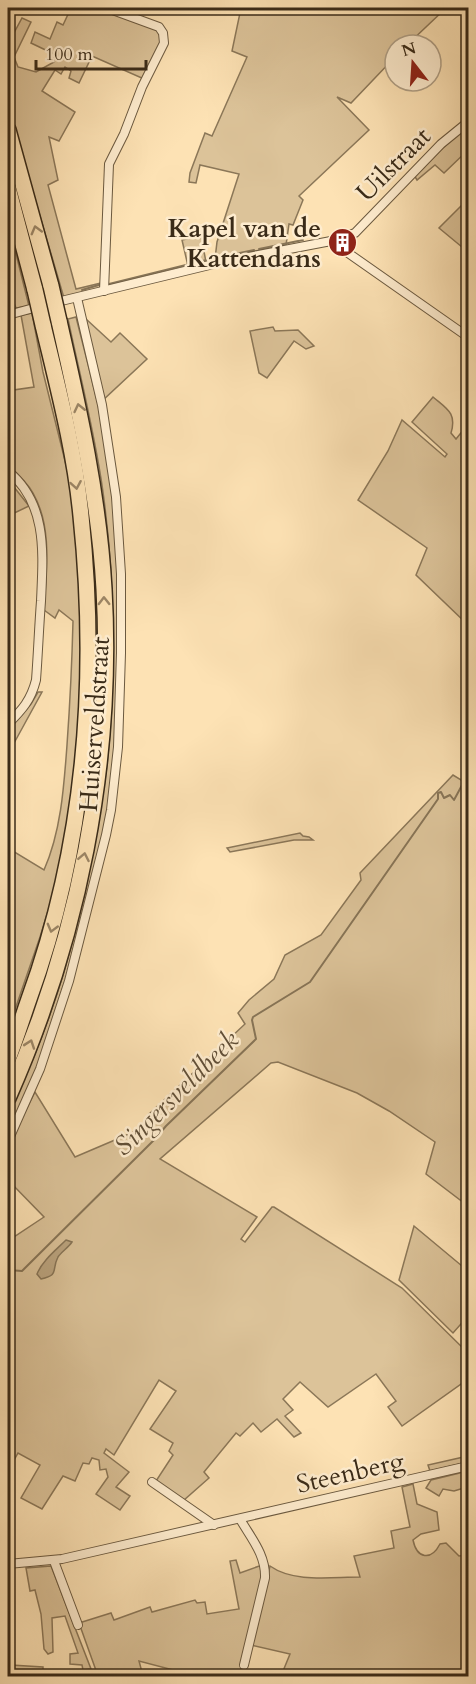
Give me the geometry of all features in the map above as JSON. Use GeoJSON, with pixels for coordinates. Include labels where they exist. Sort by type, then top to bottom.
{"type":"FeatureCollection","features":[{"type":"Feature","properties":{"kind":"highway"},"geometry":{"type":"LineString","coordinates":[[8,130],[51,286],[82,419],[96,510],[104,589],[105,682],[100,757],[77,895],[58,965],[26,1058],[8,1098]]}},
{"type":"Feature","properties":{"kind":"highway"},"geometry":{"type":"LineString","coordinates":[[8,188],[35,290],[66,425],[81,514],[88,597],[89,676],[79,790],[61,892],[42,963],[8,1059]]}},
{"type":"Feature","properties":{"kind":"street"},"geometry":{"type":"LineString","coordinates":[[104,291],[109,164],[124,134],[142,87],[164,43],[164,33],[159,27],[107,8]]}},
{"type":"Feature","properties":{"kind":"street","name":"Uilstraat"},"geometry":{"type":"LineString","coordinates":[[8,315],[222,262],[349,236],[355,233],[441,144],[468,122]]}},
{"type":"Feature","properties":{"kind":"street","name":"Uilstraat"},"geometry":{"type":"LineString","coordinates":[[349,236],[350,252]]}},
{"type":"Feature","properties":{"kind":"street"},"geometry":{"type":"LineString","coordinates":[[331,241],[341,249],[350,252],[354,258],[468,337]]}},
{"type":"Feature","properties":{"kind":"street","name":"Huiserveldstraat"},"geometry":{"type":"LineString","coordinates":[[8,1141],[40,1069],[79,947],[111,810],[118,747],[122,653],[122,574],[118,525],[102,405],[77,297]]}},
{"type":"Feature","properties":{"kind":"street"},"geometry":{"type":"LineString","coordinates":[[8,471],[27,493],[37,511],[42,535],[43,557],[36,680],[32,696],[8,724]]}},
{"type":"Feature","properties":{"kind":"street","name":"Steenberg"},"geometry":{"type":"LineString","coordinates":[[8,1564],[54,1560],[468,1466]]}},
{"type":"Feature","properties":{"kind":"street"},"geometry":{"type":"LineString","coordinates":[[152,1482],[214,1525]]}},
{"type":"Feature","properties":{"kind":"street"},"geometry":{"type":"LineString","coordinates":[[240,1519],[261,1555],[265,1568],[265,1578],[244,1665]]}},
{"type":"Feature","properties":{"kind":"street"},"geometry":{"type":"LineString","coordinates":[[54,1560],[78,1625]]}},
{"type":"Feature","properties":{"kind":"shaded area"},"geometry":{"type":"Polygon","coordinates":[[[71,8],[100,8],[157,29],[162,40],[144,79],[92,56],[79,83],[69,78],[71,71],[65,67],[61,74],[55,70],[42,91],[75,112],[59,141],[49,137],[58,180],[48,185],[76,289],[101,283],[101,288],[64,298],[8,107],[8,39],[9,42],[22,18],[31,22],[14,57],[18,67],[36,72],[54,62],[54,54],[31,43],[35,32],[50,39],[57,22],[63,25],[71,8]]]}},
{"type":"Feature","properties":{"kind":"shaded area"},"geometry":{"type":"Polygon","coordinates":[[[241,8],[446,8],[420,33],[383,33],[383,70],[351,103],[337,97],[369,130],[299,196],[303,200],[293,225],[289,224],[286,245],[215,259],[217,242],[239,174],[200,165],[196,183],[189,182],[190,173],[205,133],[212,136],[247,57],[232,51],[241,8]]]}},
{"type":"Feature","properties":{"kind":"shaded area"},"geometry":{"type":"Polygon","coordinates":[[[468,127],[468,150],[444,173],[435,165],[417,180],[414,175],[468,127]]]}},
{"type":"Feature","properties":{"kind":"shaded area"},"geometry":{"type":"Polygon","coordinates":[[[468,199],[468,252],[439,228],[468,199]]]}},
{"type":"Feature","properties":{"kind":"shaded area"},"geometry":{"type":"Polygon","coordinates":[[[8,222],[29,306],[16,308],[8,288],[8,222]]]}},
{"type":"Feature","properties":{"kind":"shaded area"},"geometry":{"type":"Polygon","coordinates":[[[201,236],[206,262],[188,266],[182,240],[201,236]]]}},
{"type":"Feature","properties":{"kind":"shaded area"},"geometry":{"type":"Polygon","coordinates":[[[32,313],[43,372],[71,485],[79,545],[82,685],[76,764],[58,879],[8,1030],[8,892],[13,883],[8,881],[8,848],[44,870],[50,855],[63,793],[73,636],[73,621],[59,610],[55,618],[44,610],[47,550],[43,521],[31,489],[8,465],[8,383],[14,383],[13,390],[34,387],[21,315],[32,313]]]}},
{"type":"Feature","properties":{"kind":"shaded area"},"geometry":{"type":"Polygon","coordinates":[[[76,317],[98,404],[114,496],[119,576],[118,709],[114,758],[108,811],[80,934],[36,1071],[8,1134],[13,1103],[47,1024],[63,976],[96,832],[110,740],[113,633],[110,561],[100,470],[68,319],[76,317]]]}},
{"type":"Feature","properties":{"kind":"shaded area"},"geometry":{"type":"Polygon","coordinates":[[[86,319],[111,342],[120,333],[147,359],[103,400],[82,323],[86,319]]]}},
{"type":"Feature","properties":{"kind":"shaded area"},"geometry":{"type":"Polygon","coordinates":[[[273,327],[275,331],[298,330],[314,346],[306,349],[294,341],[267,378],[259,373],[250,331],[273,327]]]}},
{"type":"Feature","properties":{"kind":"shaded area"},"geometry":{"type":"Polygon","coordinates":[[[433,397],[450,412],[453,421],[451,433],[456,439],[464,429],[468,433],[468,625],[416,575],[427,548],[358,500],[388,451],[402,420],[445,457],[447,454],[412,422],[433,397]]]}},
{"type":"Feature","properties":{"kind":"shaded area"},"geometry":{"type":"Polygon","coordinates":[[[14,487],[29,506],[8,516],[8,493],[14,487]]]}},
{"type":"Feature","properties":{"kind":"shaded area"},"geometry":{"type":"Polygon","coordinates":[[[38,692],[42,692],[13,745],[9,742],[13,734],[8,729],[31,704],[38,692]]]}},
{"type":"Feature","properties":{"kind":"shaded area"},"geometry":{"type":"Polygon","coordinates":[[[468,768],[468,1206],[426,1174],[435,1142],[357,1093],[278,1062],[271,1063],[160,1159],[257,1217],[241,1239],[245,1242],[274,1207],[402,1288],[468,1353],[468,1379],[402,1426],[388,1407],[396,1401],[376,1374],[328,1407],[300,1382],[283,1399],[293,1410],[285,1416],[301,1433],[294,1437],[277,1419],[261,1432],[253,1423],[240,1436],[236,1433],[204,1472],[209,1478],[184,1500],[156,1481],[173,1455],[169,1451],[173,1443],[150,1429],[176,1391],[159,1380],[114,1455],[106,1449],[104,1453],[129,1472],[116,1487],[130,1496],[120,1510],[96,1494],[108,1477],[106,1469],[100,1470],[99,1460],[92,1458],[89,1464],[83,1463],[75,1481],[63,1476],[42,1509],[21,1498],[40,1465],[18,1453],[8,1471],[8,1241],[44,1217],[8,1180],[8,1146],[35,1092],[75,1157],[136,1131],[149,1121],[147,1116],[245,1024],[238,1013],[249,1000],[274,979],[285,955],[321,935],[361,880],[360,873],[453,775],[461,780],[468,768]]]}},
{"type":"Feature","properties":{"kind":"shaded area"},"geometry":{"type":"Polygon","coordinates":[[[300,833],[313,840],[294,840],[230,852],[227,848],[300,833]]]}},
{"type":"Feature","properties":{"kind":"shaded area"},"geometry":{"type":"Polygon","coordinates":[[[414,1226],[468,1271],[468,1316],[453,1333],[399,1280],[414,1226]]]}},
{"type":"Feature","properties":{"kind":"shaded area"},"geometry":{"type":"Polygon","coordinates":[[[66,1240],[72,1242],[58,1257],[53,1274],[41,1279],[37,1274],[39,1269],[66,1240]]]}},
{"type":"Feature","properties":{"kind":"shaded area"},"geometry":{"type":"Polygon","coordinates":[[[468,1456],[468,1462],[430,1471],[428,1465],[468,1456]]]}},
{"type":"Feature","properties":{"kind":"shaded area"},"geometry":{"type":"Polygon","coordinates":[[[468,1471],[468,1503],[464,1488],[454,1491],[443,1489],[439,1496],[426,1488],[431,1480],[468,1471]]]}},
{"type":"Feature","properties":{"kind":"shaded area"},"geometry":{"type":"Polygon","coordinates":[[[413,1484],[417,1504],[437,1512],[439,1530],[421,1534],[413,1540],[418,1551],[425,1556],[429,1555],[440,1544],[446,1543],[459,1556],[468,1555],[468,1676],[281,1676],[290,1654],[251,1645],[270,1566],[301,1577],[360,1577],[354,1556],[394,1548],[391,1531],[410,1527],[402,1487],[413,1484]]]}},
{"type":"Feature","properties":{"kind":"shaded area"},"geometry":{"type":"Polygon","coordinates":[[[236,1560],[240,1573],[262,1565],[262,1579],[239,1676],[196,1676],[139,1661],[143,1676],[98,1676],[79,1623],[111,1613],[114,1620],[150,1607],[152,1612],[195,1600],[197,1603],[205,1602],[207,1614],[239,1609],[230,1561],[236,1560]]]}},
{"type":"Feature","properties":{"kind":"shaded area"},"geometry":{"type":"Polygon","coordinates":[[[51,1566],[91,1669],[83,1670],[82,1665],[70,1664],[70,1654],[78,1653],[65,1616],[52,1618],[53,1652],[48,1654],[44,1649],[41,1614],[35,1590],[30,1591],[26,1568],[51,1566]]]}},
{"type":"Feature","properties":{"kind":"shaded area"},"geometry":{"type":"Polygon","coordinates":[[[8,1654],[11,1655],[11,1665],[43,1667],[43,1676],[8,1676],[8,1654]]]}},
{"type":"Feature","properties":{"kind":"waterway"},"geometry":{"type":"LineString","coordinates":[[259,249],[303,240]]}},
{"type":"Feature","properties":{"kind":"waterway"},"geometry":{"type":"LineString","coordinates":[[202,261],[254,250]]}},
{"type":"Feature","properties":{"kind":"waterway"},"geometry":{"type":"LineString","coordinates":[[109,284],[194,263]]}},
{"type":"Feature","properties":{"kind":"waterway"},"geometry":{"type":"LineString","coordinates":[[82,290],[102,284]]}},
{"type":"Feature","properties":{"kind":"waterway","name":"Singersveldbeek"},"geometry":{"type":"LineString","coordinates":[[8,1270],[22,1271],[256,1039],[253,1017],[310,982],[438,799],[438,793],[441,792],[444,798],[450,795],[454,800],[468,774]]}},
{"type":"Feature","properties":{"kind":"place","name":"Kapel van de Kattendans"},"geometry":{"type":"Point","coordinates":[342,243]}}]}
